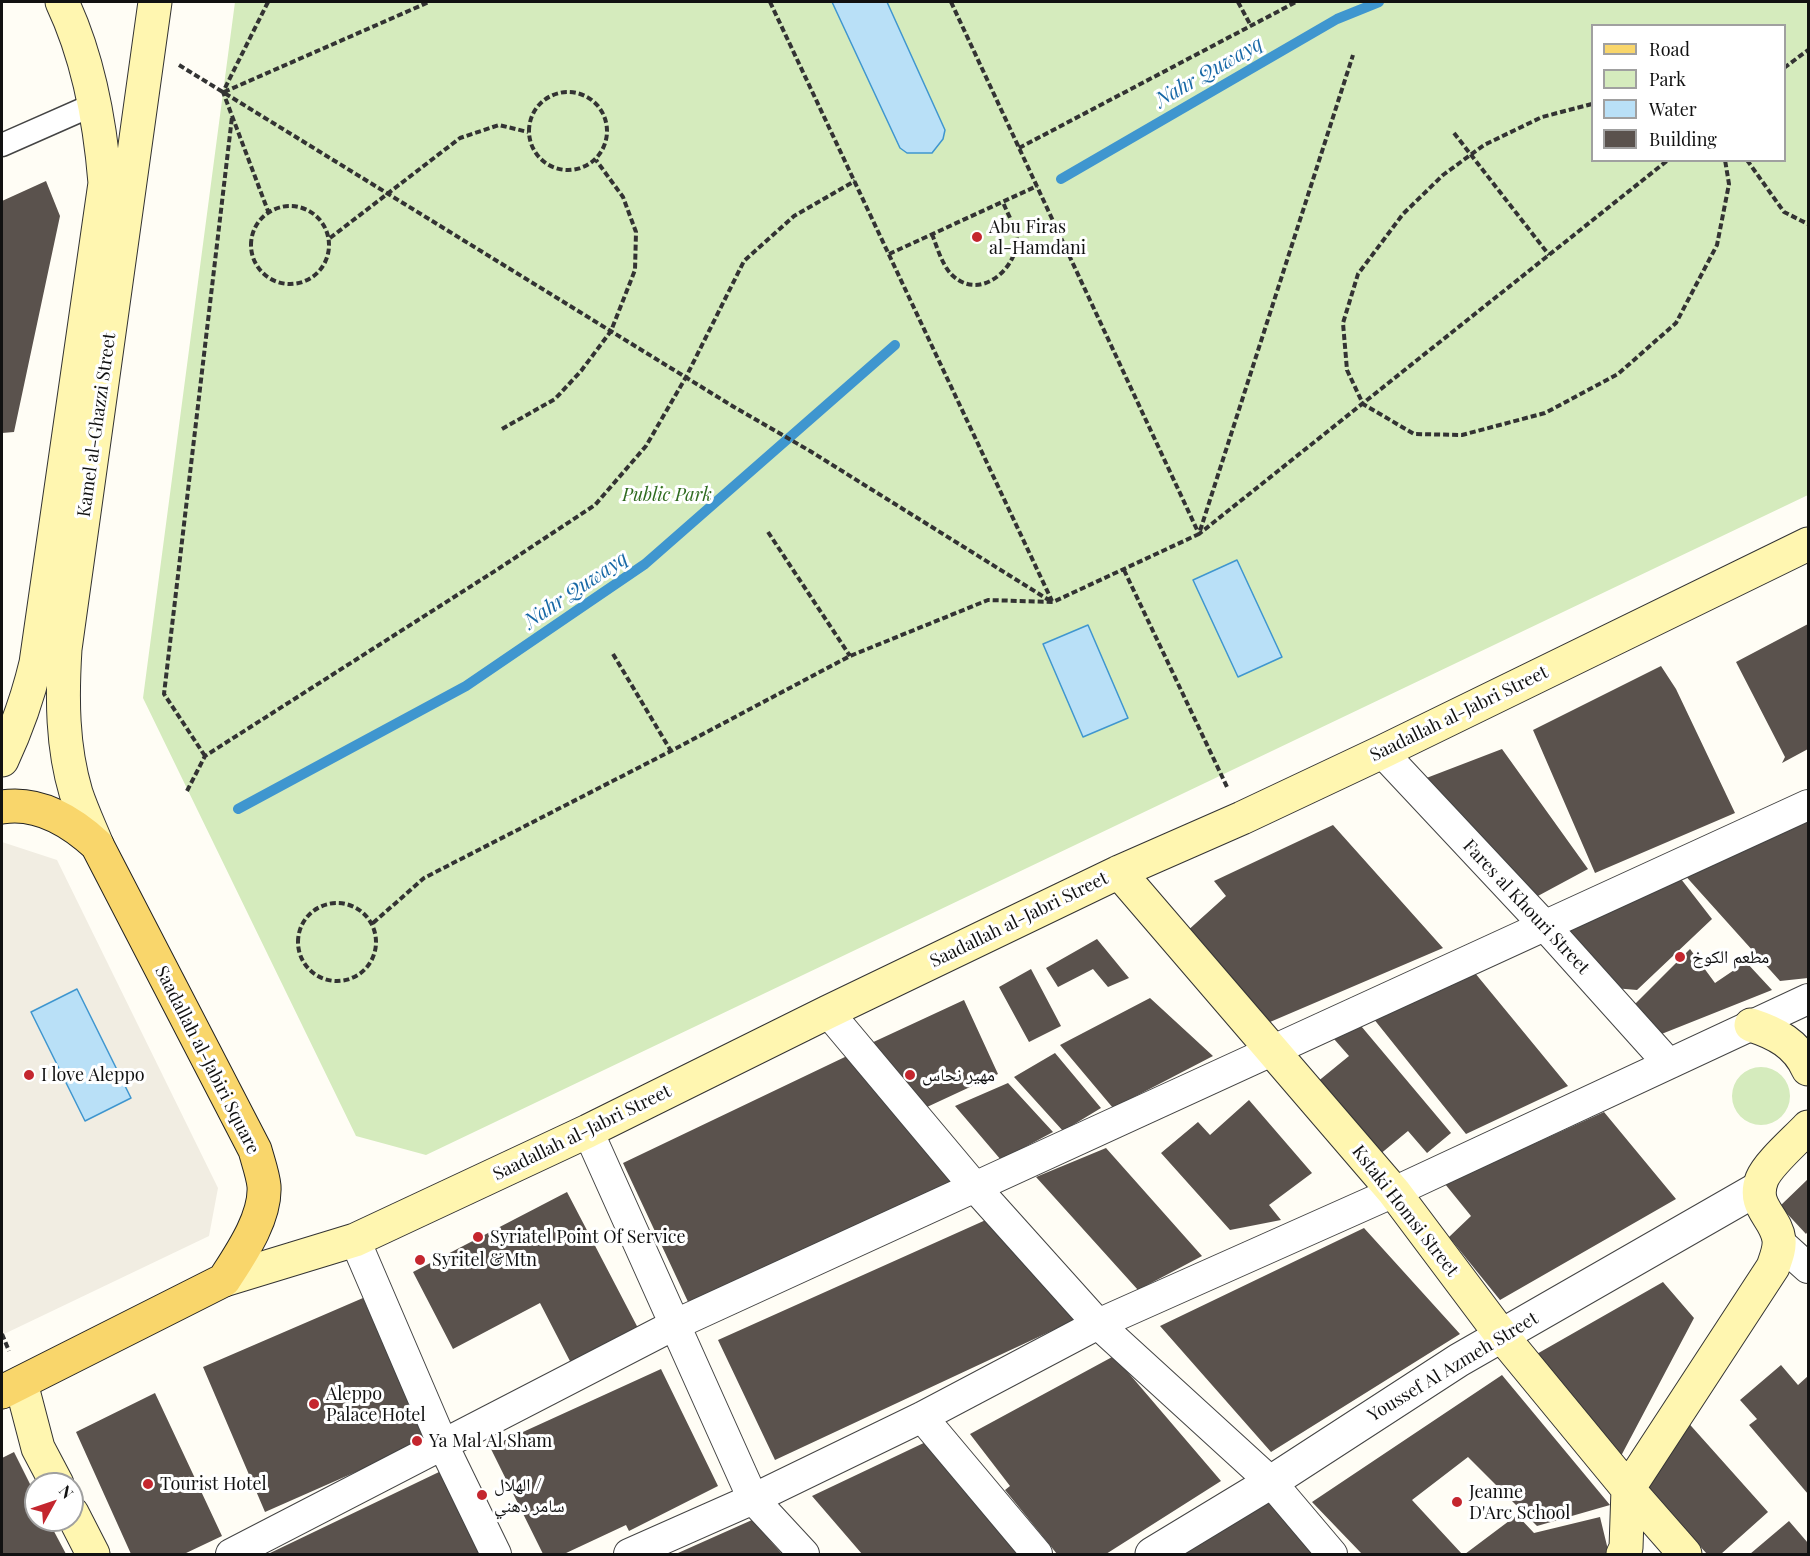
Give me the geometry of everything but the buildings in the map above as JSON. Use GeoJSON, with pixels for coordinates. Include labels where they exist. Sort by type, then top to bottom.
{"type":"FeatureCollection","features":[{"type":"Feature","properties":{"kind":"main road","name":"Kamel al-Ghazzi Street"},"geometry":{"type":"LineString","coordinates":[[2,760],[20,719],[36,663],[105,183],[96,104],[86,65],[62,2]]}},
{"type":"Feature","properties":{"kind":"main road","name":"Kamel al-Ghazzi Street"},"geometry":{"type":"LineString","coordinates":[[97,845],[76,794],[68,758],[63,686],[65,649],[155,2]]}},
{"type":"Feature","properties":{"kind":"main road","name":"Saadallah al-Jabri Street"},"geometry":{"type":"LineString","coordinates":[[224,1280],[356,1240],[588,1131],[1119,872],[1242,818],[1382,752],[1809,544]]}},
{"type":"Feature","properties":{"kind":"main road","name":"Saadallah al-Jabiri Square"},"geometry":{"type":"LineString","coordinates":[[2,807],[33,808],[57,815],[79,828],[97,845],[255,1150],[264,1187],[259,1218],[245,1247],[224,1280]]}},
{"type":"Feature","properties":{"kind":"main road","name":"Kstaki Homsi Street"},"geometry":{"type":"LineString","coordinates":[[1119,872],[1394,1192],[1502,1336],[1685,1554]]}},
{"type":"Feature","properties":{"kind":"main road"},"geometry":{"type":"LineString","coordinates":[[1751,1025],[1771,1031],[1790,1043],[1804,1059],[1809,1069]]}},
{"type":"Feature","properties":{"kind":"main road"},"geometry":{"type":"LineString","coordinates":[[1623,1554],[1626,1548],[1628,1488],[1773,1267],[1778,1254],[1779,1242],[1773,1222],[1761,1207],[1759,1188],[1767,1170],[1809,1127]]}},
{"type":"Feature","properties":{"kind":"main road"},"geometry":{"type":"LineString","coordinates":[[51,1472],[11,1387],[224,1280]]}},
{"type":"Feature","properties":{"kind":"main road"},"geometry":{"type":"LineString","coordinates":[[82,1532],[93,1554]]}},
{"type":"Feature","properties":{"kind":"street"},"geometry":{"type":"LineString","coordinates":[[2,145],[96,104]]}},
{"type":"Feature","properties":{"kind":"street","name":"Fares al Khouri Street"},"geometry":{"type":"LineString","coordinates":[[1382,752],[1545,926],[1668,1063]]}},
{"type":"Feature","properties":{"kind":"street"},"geometry":{"type":"LineString","coordinates":[[231,1554],[674,1325],[1809,806]]}},
{"type":"Feature","properties":{"kind":"street"},"geometry":{"type":"LineString","coordinates":[[629,1554],[753,1499],[922,1417],[1098,1324],[1394,1192],[1809,999]]}},
{"type":"Feature","properties":{"kind":"street"},"geometry":{"type":"LineString","coordinates":[[828,1012],[974,1186],[1098,1324],[1271,1482],[1332,1554]]}},
{"type":"Feature","properties":{"kind":"street"},"geometry":{"type":"LineString","coordinates":[[588,1131],[753,1499],[804,1554]]}},
{"type":"Feature","properties":{"kind":"street","name":"Youssef Al Azmeh Street"},"geometry":{"type":"LineString","coordinates":[[1152,1554],[1271,1482],[1459,1360],[1759,1188]]}},
{"type":"Feature","properties":{"kind":"street"},"geometry":{"type":"LineString","coordinates":[[356,1240],[443,1445],[496,1554]]}},
{"type":"Feature","properties":{"kind":"street"},"geometry":{"type":"LineString","coordinates":[[1779,1242],[1809,1268]]}},
{"type":"Feature","properties":{"kind":"street"},"geometry":{"type":"LineString","coordinates":[[922,1417],[1037,1554]]}},
{"type":"Feature","properties":{"kind":"path"},"geometry":{"type":"LineString","coordinates":[[268,2],[223,92],[268,211]]}},
{"type":"Feature","properties":{"kind":"path"},"geometry":{"type":"LineString","coordinates":[[223,92],[429,2]]}},
{"type":"Feature","properties":{"kind":"path"},"geometry":{"type":"LineString","coordinates":[[770,2],[1053,602]]}},
{"type":"Feature","properties":{"kind":"path"},"geometry":{"type":"LineString","coordinates":[[951,2],[1199,534]]}},
{"type":"Feature","properties":{"kind":"path"},"geometry":{"type":"LineString","coordinates":[[1238,2],[1251,26]]}},
{"type":"Feature","properties":{"kind":"path"},"geometry":{"type":"LineString","coordinates":[[1019,148],[1296,2]]}},
{"type":"Feature","properties":{"kind":"path"},"geometry":{"type":"LineString","coordinates":[[150,48],[1053,602]]}},
{"type":"Feature","properties":{"kind":"path"},"geometry":{"type":"LineString","coordinates":[[1786,67],[1809,50]]}},
{"type":"Feature","properties":{"kind":"path"},"geometry":{"type":"LineString","coordinates":[[1199,534],[1353,55]]}},
{"type":"Feature","properties":{"kind":"path"},"geometry":{"type":"LineString","coordinates":[[572,92],[596,103],[607,125],[607,138],[596,160],[573,171],[549,166],[538,157],[531,146],[528,132],[533,113],[546,98],[559,93],[572,92]]}},
{"type":"Feature","properties":{"kind":"path"},"geometry":{"type":"LineString","coordinates":[[1591,105],[1542,117],[1484,145],[1443,175],[1403,214],[1358,274],[1343,323],[1347,370],[1363,404],[1414,434],[1462,435],[1545,413],[1618,374],[1676,322],[1717,244],[1729,184],[1725,162]]}},
{"type":"Feature","properties":{"kind":"path"},"geometry":{"type":"LineString","coordinates":[[205,756],[164,694],[232,117]]}},
{"type":"Feature","properties":{"kind":"path"},"geometry":{"type":"LineString","coordinates":[[330,238],[460,138],[499,125],[528,132]]}},
{"type":"Feature","properties":{"kind":"path"},"geometry":{"type":"LineString","coordinates":[[1454,133],[1549,255]]}},
{"type":"Feature","properties":{"kind":"path"},"geometry":{"type":"LineString","coordinates":[[502,429],[555,399],[581,371],[611,331],[635,270],[636,232],[623,197],[596,160]]}},
{"type":"Feature","properties":{"kind":"path"},"geometry":{"type":"LineString","coordinates":[[373,923],[424,878],[850,656],[988,600],[1053,602],[1199,534],[1665,162]]}},
{"type":"Feature","properties":{"kind":"path"},"geometry":{"type":"LineString","coordinates":[[1748,162],[1784,212],[1809,224]]}},
{"type":"Feature","properties":{"kind":"path"},"geometry":{"type":"LineString","coordinates":[[188,791],[205,756],[498,569],[595,504],[646,446],[686,377],[744,261],[794,216],[855,181]]}},
{"type":"Feature","properties":{"kind":"path"},"geometry":{"type":"LineString","coordinates":[[889,254],[1037,186]]}},
{"type":"Feature","properties":{"kind":"path"},"geometry":{"type":"LineString","coordinates":[[932,234],[944,264],[952,276],[964,283],[982,286],[996,279],[1007,268],[1015,252],[1017,238],[1003,202]]}},
{"type":"Feature","properties":{"kind":"path"},"geometry":{"type":"LineString","coordinates":[[294,205],[318,216],[325,226],[330,238],[330,251],[318,273],[308,281],[283,284],[270,279],[253,259],[250,246],[253,232],[258,221],[268,211],[281,206],[294,205]]}},
{"type":"Feature","properties":{"kind":"path"},"geometry":{"type":"LineString","coordinates":[[768,532],[850,656]]}},
{"type":"Feature","properties":{"kind":"path"},"geometry":{"type":"LineString","coordinates":[[1124,570],[1242,818]]}},
{"type":"Feature","properties":{"kind":"path"},"geometry":{"type":"LineString","coordinates":[[613,654],[671,751]]}},
{"type":"Feature","properties":{"kind":"path"},"geometry":{"type":"LineString","coordinates":[[342,902],[355,906],[373,923],[376,948],[373,960],[365,971],[354,978],[330,981],[307,968],[300,956],[298,943],[300,930],[306,918],[316,908],[328,903],[342,902]]}},
{"type":"Feature","properties":{"kind":"green space","name":"Public Park"},"geometry":{"type":"Polygon","coordinates":[[[235,2],[1808,2],[1808,495],[426,1155],[356,1136],[143,698],[235,2]]]}},
{"type":"Feature","properties":{"kind":"green space"},"geometry":{"type":"Polygon","coordinates":[[[1755,1067],[1767,1067],[1782,1075],[1790,1090],[1790,1102],[1782,1117],[1767,1125],[1755,1125],[1740,1117],[1732,1102],[1732,1090],[1740,1075],[1755,1067]]]}},
{"type":"Feature","properties":{"kind":"shaded area"},"geometry":{"type":"Polygon","coordinates":[[[2,842],[57,860],[218,1188],[209,1236],[2,1335],[2,842]]]}},
{"type":"Feature","properties":{"kind":"water"},"geometry":{"type":"Polygon","coordinates":[[[832,2],[887,2],[945,130],[943,139],[932,153],[907,153],[900,148],[832,2]]]}},
{"type":"Feature","properties":{"kind":"water"},"geometry":{"type":"Polygon","coordinates":[[[1237,560],[1282,657],[1238,677],[1193,580],[1237,560]]]}},
{"type":"Feature","properties":{"kind":"water"},"geometry":{"type":"Polygon","coordinates":[[[1088,625],[1128,718],[1083,737],[1043,644],[1088,625]]]}},
{"type":"Feature","properties":{"kind":"water"},"geometry":{"type":"Polygon","coordinates":[[[77,989],[131,1098],[85,1121],[31,1012],[77,989]]]}},
{"type":"Feature","properties":{"kind":"waterway","name":"Nahr Quwayq"},"geometry":{"type":"LineString","coordinates":[[1061,179],[1337,19],[1379,2]]}},
{"type":"Feature","properties":{"kind":"waterway","name":"Nahr Quwayq"},"geometry":{"type":"LineString","coordinates":[[238,809],[466,686],[645,564],[895,345]]}},
{"type":"Feature","properties":{"kind":"place","name":"Abu Firas al-Hamdani"},"geometry":{"type":"Point","coordinates":[977,237]}},
{"type":"Feature","properties":{"kind":"place","name":"مطعم الكوخ"},"geometry":{"type":"Point","coordinates":[1680,957]}},
{"type":"Feature","properties":{"kind":"place","name":"I love Aleppo"},"geometry":{"type":"Point","coordinates":[29,1075]}},
{"type":"Feature","properties":{"kind":"place","name":"مهير نحاس"},"geometry":{"type":"Point","coordinates":[910,1075]}},
{"type":"Feature","properties":{"kind":"place","name":"Syriatel Point Of Service"},"geometry":{"type":"Point","coordinates":[478,1237]}},
{"type":"Feature","properties":{"kind":"place","name":"Syritel &Mtn"},"geometry":{"type":"Point","coordinates":[420,1260]}},
{"type":"Feature","properties":{"kind":"place","name":"Aleppo Palace Hotel"},"geometry":{"type":"Point","coordinates":[314,1404]}},
{"type":"Feature","properties":{"kind":"place","name":"Ya Mal Al Sham"},"geometry":{"type":"Point","coordinates":[417,1441]}},
{"type":"Feature","properties":{"kind":"place","name":"Tourist Hotel"},"geometry":{"type":"Point","coordinates":[148,1484]}},
{"type":"Feature","properties":{"kind":"place","name":"الهلال / سامر دهني"},"geometry":{"type":"Point","coordinates":[482,1495]}},
{"type":"Feature","properties":{"kind":"place","name":"Jeanne D'Arc School"},"geometry":{"type":"Point","coordinates":[1457,1502]}}]}
